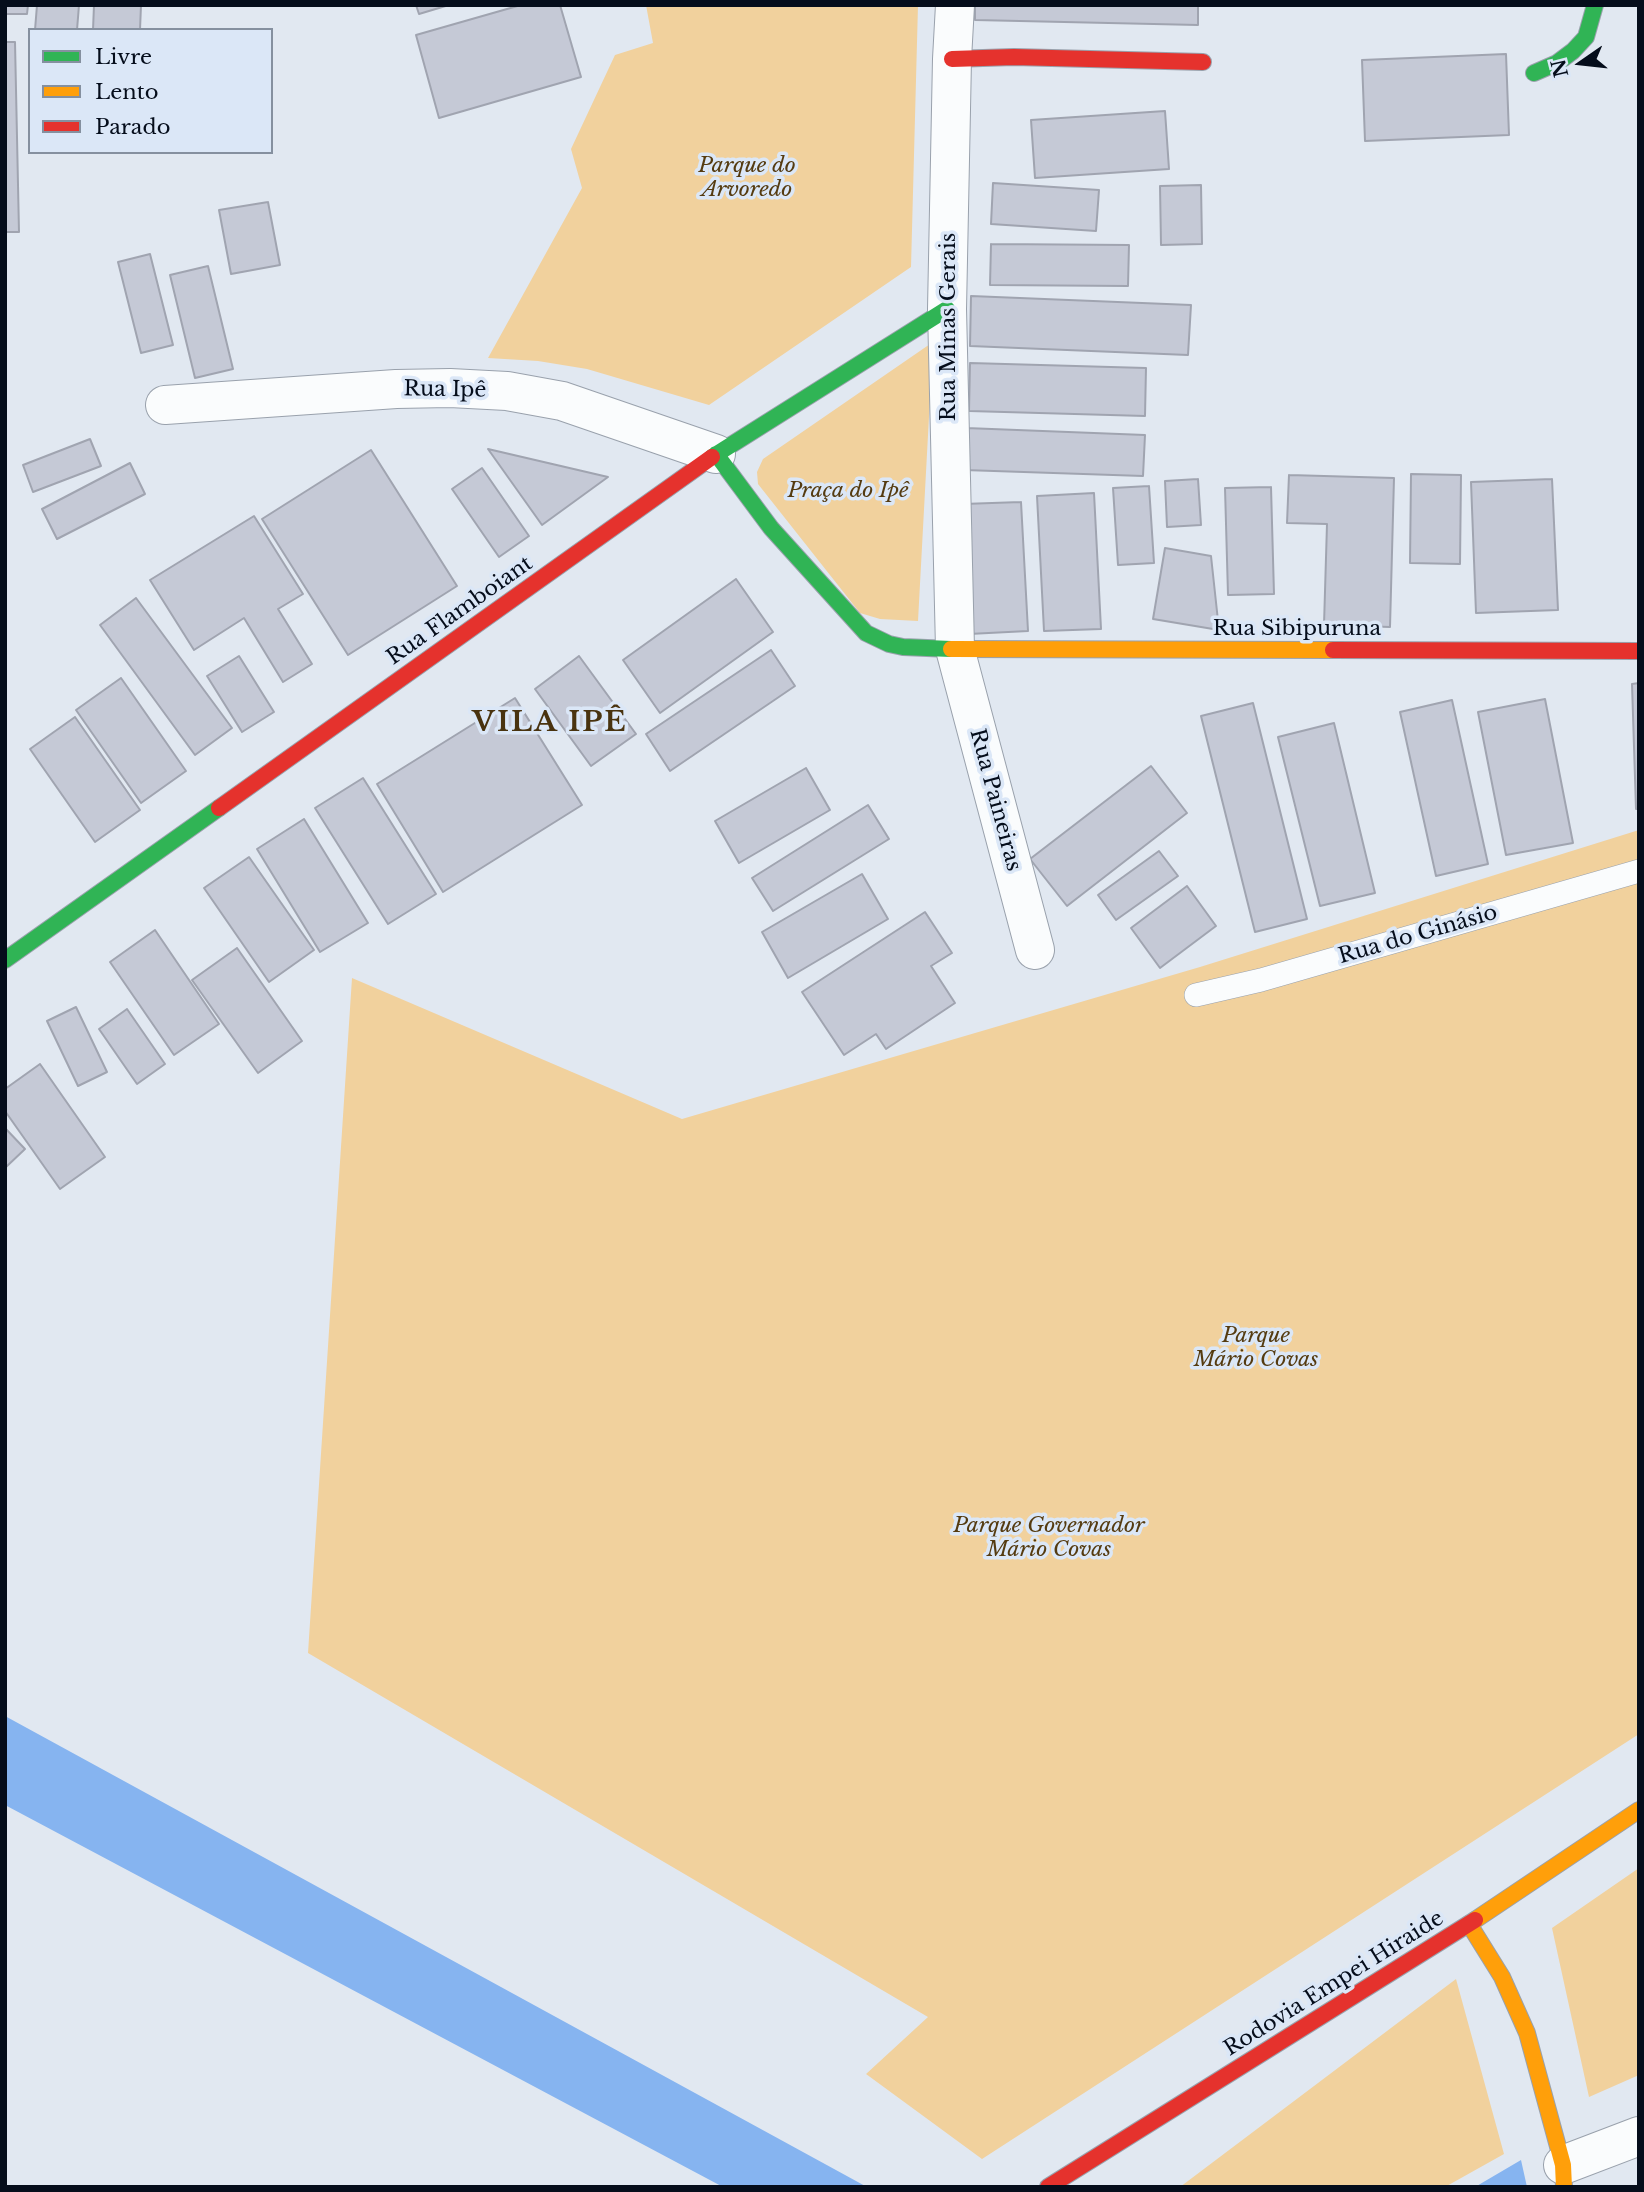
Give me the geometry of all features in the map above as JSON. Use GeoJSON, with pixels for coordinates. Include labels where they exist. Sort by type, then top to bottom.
{"type":"FeatureCollection","features":[{"type":"Feature","properties":{"kind":"street","name":"Rua Minas Gerais"},"geometry":{"type":"LineString","coordinates":[[955,5],[947,309],[955,649]]}},
{"type":"Feature","properties":{"kind":"street"},"geometry":{"type":"LineString","coordinates":[[1534,73],[1557,63],[1586,37],[1595,5]]}},
{"type":"Feature","properties":{"kind":"street"},"geometry":{"type":"LineString","coordinates":[[952,59],[1014,57],[1203,62]]}},
{"type":"Feature","properties":{"kind":"street","name":"Rua Flamboiant"},"geometry":{"type":"LineString","coordinates":[[5,960],[716,454],[947,309]]}},
{"type":"Feature","properties":{"kind":"street","name":"Rua Ipê"},"geometry":{"type":"LineString","coordinates":[[165,405],[396,389],[507,391],[562,401],[716,454]]}},
{"type":"Feature","properties":{"kind":"street","name":"Rua Sibipuruna"},"geometry":{"type":"LineString","coordinates":[[716,454],[771,528],[866,633],[903,647],[1639,651]]}},
{"type":"Feature","properties":{"kind":"street","name":"Rua Paineiras"},"geometry":{"type":"LineString","coordinates":[[955,649],[1035,950]]}},
{"type":"Feature","properties":{"kind":"street","name":"Rodovia Empei Hiraide"},"geometry":{"type":"LineString","coordinates":[[1048,2187],[1469,1924],[1639,1810]]}},
{"type":"Feature","properties":{"kind":"street"},"geometry":{"type":"LineString","coordinates":[[1469,1924],[1502,1977],[1527,2033],[1545,2090],[1563,2176],[1639,2136]]}},
{"type":"Feature","properties":{"kind":"lane","name":"Rua do Ginásio"},"geometry":{"type":"LineString","coordinates":[[1196,995],[1261,980],[1639,871]]}},
{"type":"Feature","properties":{"kind":"green space","name":"Parque do Arvoredo"},"geometry":{"type":"Polygon","coordinates":[[[646,5],[918,5],[911,267],[709,405],[587,369],[538,361],[488,358],[582,188],[571,149],[615,55],[653,43],[646,5]]]}},
{"type":"Feature","properties":{"kind":"green space","name":"Praça do Ipê"},"geometry":{"type":"Polygon","coordinates":[[[933,342],[918,621],[880,619],[860,613],[758,484],[757,472],[763,459],[933,342]]]}},
{"type":"Feature","properties":{"kind":"green space","name":"Parque Mário Covas"},"geometry":{"type":"Polygon","coordinates":[[[1639,830],[1639,1734],[982,2159],[866,2074],[928,2017],[308,1653],[352,978],[682,1119],[1200,967],[1639,830]]]}},
{"type":"Feature","properties":{"kind":"green space"},"geometry":{"type":"Polygon","coordinates":[[[1639,1868],[1639,2075],[1589,2097],[1552,1928],[1639,1868]]]}},
{"type":"Feature","properties":{"kind":"green space"},"geometry":{"type":"Polygon","coordinates":[[[1456,1979],[1504,2154],[1445,2187],[1180,2187],[1456,1979]]]}},
{"type":"Feature","properties":{"kind":"water"},"geometry":{"type":"Polygon","coordinates":[[[5,1716],[867,2187],[723,2187],[5,1805],[5,1716]]]}},
{"type":"Feature","properties":{"kind":"water"},"geometry":{"type":"Polygon","coordinates":[[[1521,2160],[1527,2187],[1475,2187],[1521,2160]]]}},
{"type":"Feature","properties":{"kind":"building"},"geometry":{"type":"Polygon","coordinates":[[[5,5],[28,5],[27,14],[5,14],[5,5]]]}},
{"type":"Feature","properties":{"kind":"building"},"geometry":{"type":"Polygon","coordinates":[[[37,5],[79,5],[77,28],[35,28],[37,5]]]}},
{"type":"Feature","properties":{"kind":"building"},"geometry":{"type":"Polygon","coordinates":[[[94,5],[141,5],[140,28],[93,28],[94,5]]]}},
{"type":"Feature","properties":{"kind":"building"},"geometry":{"type":"Polygon","coordinates":[[[416,5],[449,5],[419,14],[416,5]]]}},
{"type":"Feature","properties":{"kind":"building"},"geometry":{"type":"Polygon","coordinates":[[[521,5],[560,5],[581,77],[439,118],[416,35],[521,5]]]}},
{"type":"Feature","properties":{"kind":"building"},"geometry":{"type":"Polygon","coordinates":[[[975,5],[1198,5],[1198,25],[975,20],[975,5]]]}},
{"type":"Feature","properties":{"kind":"building"},"geometry":{"type":"Polygon","coordinates":[[[5,42],[15,42],[19,232],[5,232],[5,42]]]}},
{"type":"Feature","properties":{"kind":"building"},"geometry":{"type":"Polygon","coordinates":[[[1506,54],[1509,135],[1365,141],[1362,60],[1506,54]]]}},
{"type":"Feature","properties":{"kind":"building"},"geometry":{"type":"Polygon","coordinates":[[[1165,111],[1169,169],[1035,178],[1031,120],[1165,111]]]}},
{"type":"Feature","properties":{"kind":"building"},"geometry":{"type":"Polygon","coordinates":[[[993,183],[1099,190],[1096,231],[991,224],[993,183]]]}},
{"type":"Feature","properties":{"kind":"building"},"geometry":{"type":"Polygon","coordinates":[[[1201,185],[1202,244],[1161,245],[1160,186],[1201,185]]]}},
{"type":"Feature","properties":{"kind":"building"},"geometry":{"type":"Polygon","coordinates":[[[268,202],[280,265],[231,274],[219,210],[268,202]]]}},
{"type":"Feature","properties":{"kind":"building"},"geometry":{"type":"Polygon","coordinates":[[[991,244],[1129,245],[1128,286],[990,285],[991,244]]]}},
{"type":"Feature","properties":{"kind":"building"},"geometry":{"type":"Polygon","coordinates":[[[150,254],[173,345],[141,353],[118,262],[150,254]]]}},
{"type":"Feature","properties":{"kind":"building"},"geometry":{"type":"Polygon","coordinates":[[[208,266],[233,369],[195,378],[170,275],[208,266]]]}},
{"type":"Feature","properties":{"kind":"building"},"geometry":{"type":"Polygon","coordinates":[[[971,296],[1191,305],[1188,355],[970,346],[971,296]]]}},
{"type":"Feature","properties":{"kind":"building"},"geometry":{"type":"Polygon","coordinates":[[[970,363],[1146,368],[1145,416],[969,411],[970,363]]]}},
{"type":"Feature","properties":{"kind":"building"},"geometry":{"type":"Polygon","coordinates":[[[966,428],[1145,435],[1143,476],[964,470],[966,428]]]}},
{"type":"Feature","properties":{"kind":"building"},"geometry":{"type":"Polygon","coordinates":[[[90,439],[101,466],[33,492],[23,465],[90,439]]]}},
{"type":"Feature","properties":{"kind":"building"},"geometry":{"type":"Polygon","coordinates":[[[488,449],[608,477],[542,525],[488,449]]]}},
{"type":"Feature","properties":{"kind":"building"},"geometry":{"type":"Polygon","coordinates":[[[371,450],[457,586],[348,655],[262,519],[371,450]]]}},
{"type":"Feature","properties":{"kind":"building"},"geometry":{"type":"Polygon","coordinates":[[[130,463],[145,494],[57,539],[42,509],[130,463]]]}},
{"type":"Feature","properties":{"kind":"building"},"geometry":{"type":"Polygon","coordinates":[[[482,468],[529,536],[499,557],[452,489],[482,468]]]}},
{"type":"Feature","properties":{"kind":"building"},"geometry":{"type":"Polygon","coordinates":[[[1411,474],[1461,475],[1460,564],[1410,563],[1411,474]]]}},
{"type":"Feature","properties":{"kind":"building"},"geometry":{"type":"Polygon","coordinates":[[[1289,475],[1394,478],[1390,627],[1324,625],[1327,524],[1287,523],[1289,475]]]}},
{"type":"Feature","properties":{"kind":"building"},"geometry":{"type":"Polygon","coordinates":[[[1198,479],[1201,525],[1167,527],[1165,481],[1198,479]]]}},
{"type":"Feature","properties":{"kind":"building"},"geometry":{"type":"Polygon","coordinates":[[[1552,479],[1558,610],[1476,613],[1471,482],[1552,479]]]}},
{"type":"Feature","properties":{"kind":"building"},"geometry":{"type":"Polygon","coordinates":[[[1149,486],[1154,563],[1118,565],[1113,488],[1149,486]]]}},
{"type":"Feature","properties":{"kind":"building"},"geometry":{"type":"Polygon","coordinates":[[[1271,487],[1274,594],[1228,595],[1225,488],[1271,487]]]}},
{"type":"Feature","properties":{"kind":"building"},"geometry":{"type":"Polygon","coordinates":[[[1094,493],[1101,629],[1044,631],[1037,496],[1094,493]]]}},
{"type":"Feature","properties":{"kind":"building"},"geometry":{"type":"Polygon","coordinates":[[[1021,502],[1028,631],[969,634],[963,504],[1021,502]]]}},
{"type":"Feature","properties":{"kind":"building"},"geometry":{"type":"Polygon","coordinates":[[[254,516],[303,594],[278,609],[312,664],[283,682],[244,618],[194,650],[150,580],[254,516]]]}},
{"type":"Feature","properties":{"kind":"building"},"geometry":{"type":"Polygon","coordinates":[[[1165,548],[1211,556],[1219,630],[1153,619],[1165,548]]]}},
{"type":"Feature","properties":{"kind":"building"},"geometry":{"type":"Polygon","coordinates":[[[736,579],[773,632],[660,713],[623,660],[736,579]]]}},
{"type":"Feature","properties":{"kind":"building"},"geometry":{"type":"Polygon","coordinates":[[[136,598],[232,728],[195,755],[100,625],[136,598]]]}},
{"type":"Feature","properties":{"kind":"building"},"geometry":{"type":"Polygon","coordinates":[[[771,650],[795,686],[670,771],[646,734],[771,650]]]}},
{"type":"Feature","properties":{"kind":"building"},"geometry":{"type":"Polygon","coordinates":[[[239,656],[274,712],[242,732],[207,676],[239,656]]]}},
{"type":"Feature","properties":{"kind":"building"},"geometry":{"type":"Polygon","coordinates":[[[579,656],[636,734],[591,766],[535,689],[579,656]]]}},
{"type":"Feature","properties":{"kind":"building"},"geometry":{"type":"Polygon","coordinates":[[[121,678],[186,771],[141,803],[76,710],[121,678]]]}},
{"type":"Feature","properties":{"kind":"building"},"geometry":{"type":"Polygon","coordinates":[[[1639,683],[1639,809],[1636,809],[1632,684],[1639,683]]]}},
{"type":"Feature","properties":{"kind":"building"},"geometry":{"type":"Polygon","coordinates":[[[515,698],[582,805],[443,892],[377,784],[515,698]]]}},
{"type":"Feature","properties":{"kind":"building"},"geometry":{"type":"Polygon","coordinates":[[[1545,699],[1573,843],[1506,855],[1478,712],[1545,699]]]}},
{"type":"Feature","properties":{"kind":"building"},"geometry":{"type":"Polygon","coordinates":[[[1452,700],[1488,864],[1436,876],[1400,712],[1452,700]]]}},
{"type":"Feature","properties":{"kind":"building"},"geometry":{"type":"Polygon","coordinates":[[[1253,703],[1307,919],[1255,932],[1201,716],[1253,703]]]}},
{"type":"Feature","properties":{"kind":"building"},"geometry":{"type":"Polygon","coordinates":[[[75,717],[140,810],[95,842],[30,749],[75,717]]]}},
{"type":"Feature","properties":{"kind":"building"},"geometry":{"type":"Polygon","coordinates":[[[1334,723],[1375,893],[1320,906],[1278,737],[1334,723]]]}},
{"type":"Feature","properties":{"kind":"building"},"geometry":{"type":"Polygon","coordinates":[[[1151,766],[1187,813],[1067,906],[1030,859],[1151,766]]]}},
{"type":"Feature","properties":{"kind":"building"},"geometry":{"type":"Polygon","coordinates":[[[806,768],[830,810],[739,863],[715,821],[806,768]]]}},
{"type":"Feature","properties":{"kind":"building"},"geometry":{"type":"Polygon","coordinates":[[[363,778],[436,894],[388,924],[315,808],[363,778]]]}},
{"type":"Feature","properties":{"kind":"building"},"geometry":{"type":"Polygon","coordinates":[[[868,805],[889,839],[773,911],[752,878],[868,805]]]}},
{"type":"Feature","properties":{"kind":"building"},"geometry":{"type":"Polygon","coordinates":[[[304,819],[368,923],[320,952],[257,849],[304,819]]]}},
{"type":"Feature","properties":{"kind":"building"},"geometry":{"type":"Polygon","coordinates":[[[1159,851],[1178,876],[1116,920],[1098,895],[1159,851]]]}},
{"type":"Feature","properties":{"kind":"building"},"geometry":{"type":"Polygon","coordinates":[[[249,857],[314,950],[269,982],[204,888],[249,857]]]}},
{"type":"Feature","properties":{"kind":"building"},"geometry":{"type":"Polygon","coordinates":[[[862,874],[888,919],[788,978],[762,932],[862,874]]]}},
{"type":"Feature","properties":{"kind":"building"},"geometry":{"type":"Polygon","coordinates":[[[1187,886],[1216,926],[1160,968],[1131,928],[1187,886]]]}},
{"type":"Feature","properties":{"kind":"building"},"geometry":{"type":"Polygon","coordinates":[[[925,912],[952,953],[931,966],[955,1003],[886,1049],[876,1034],[844,1055],[802,992],[925,912]]]}},
{"type":"Feature","properties":{"kind":"building"},"geometry":{"type":"Polygon","coordinates":[[[155,930],[219,1024],[174,1055],[110,962],[155,930]]]}},
{"type":"Feature","properties":{"kind":"building"},"geometry":{"type":"Polygon","coordinates":[[[237,948],[302,1041],[258,1073],[192,980],[237,948]]]}},
{"type":"Feature","properties":{"kind":"building"},"geometry":{"type":"Polygon","coordinates":[[[76,1007],[107,1072],[78,1086],[47,1021],[76,1007]]]}},
{"type":"Feature","properties":{"kind":"building"},"geometry":{"type":"Polygon","coordinates":[[[127,1009],[165,1064],[137,1084],[99,1029],[127,1009]]]}},
{"type":"Feature","properties":{"kind":"building"},"geometry":{"type":"Polygon","coordinates":[[[40,1064],[105,1157],[60,1189],[5,1111],[5,1089],[40,1064]]]}},
{"type":"Feature","properties":{"kind":"building"},"geometry":{"type":"Polygon","coordinates":[[[5,1128],[25,1149],[5,1168],[5,1128]]]}},
{"type":"Feature","properties":{"kind":"traffic: fast"},"geometry":{"type":"LineString","coordinates":[[1534,73],[1557,63],[1586,37],[1595,5]]}},
{"type":"Feature","properties":{"kind":"traffic: fast"},"geometry":{"type":"LineString","coordinates":[[712,457],[947,309]]}},
{"type":"Feature","properties":{"kind":"traffic: fast"},"geometry":{"type":"LineString","coordinates":[[716,454],[771,528],[866,633],[889,644],[903,647],[951,649]]}},
{"type":"Feature","properties":{"kind":"traffic: fast"},"geometry":{"type":"LineString","coordinates":[[5,960],[219,808]]}},
{"type":"Feature","properties":{"kind":"traffic: slow"},"geometry":{"type":"LineString","coordinates":[[951,649],[1333,650]]}},
{"type":"Feature","properties":{"kind":"traffic: slow"},"geometry":{"type":"LineString","coordinates":[[1475,1920],[1639,1810]]}},
{"type":"Feature","properties":{"kind":"traffic: slow"},"geometry":{"type":"LineString","coordinates":[[1469,1924],[1502,1977],[1527,2033],[1563,2165],[1564,2187]]}},
{"type":"Feature","properties":{"kind":"traffic: jam"},"geometry":{"type":"LineString","coordinates":[[952,59],[1014,57],[1203,62]]}},
{"type":"Feature","properties":{"kind":"traffic: jam"},"geometry":{"type":"LineString","coordinates":[[219,808],[712,457]]}},
{"type":"Feature","properties":{"kind":"traffic: jam"},"geometry":{"type":"LineString","coordinates":[[1333,650],[1639,651]]}},
{"type":"Feature","properties":{"kind":"traffic: jam"},"geometry":{"type":"LineString","coordinates":[[1048,2187],[1475,1920]]}},
{"type":"Feature","properties":{"kind":"district","name":"VILA IPÊ"},"geometry":{"type":"Point","coordinates":[550,723]}},
{"type":"Feature","properties":{"kind":"park label","name":"Parque Governador Mário Covas"},"geometry":{"type":"Point","coordinates":[1049,1538]}}]}
